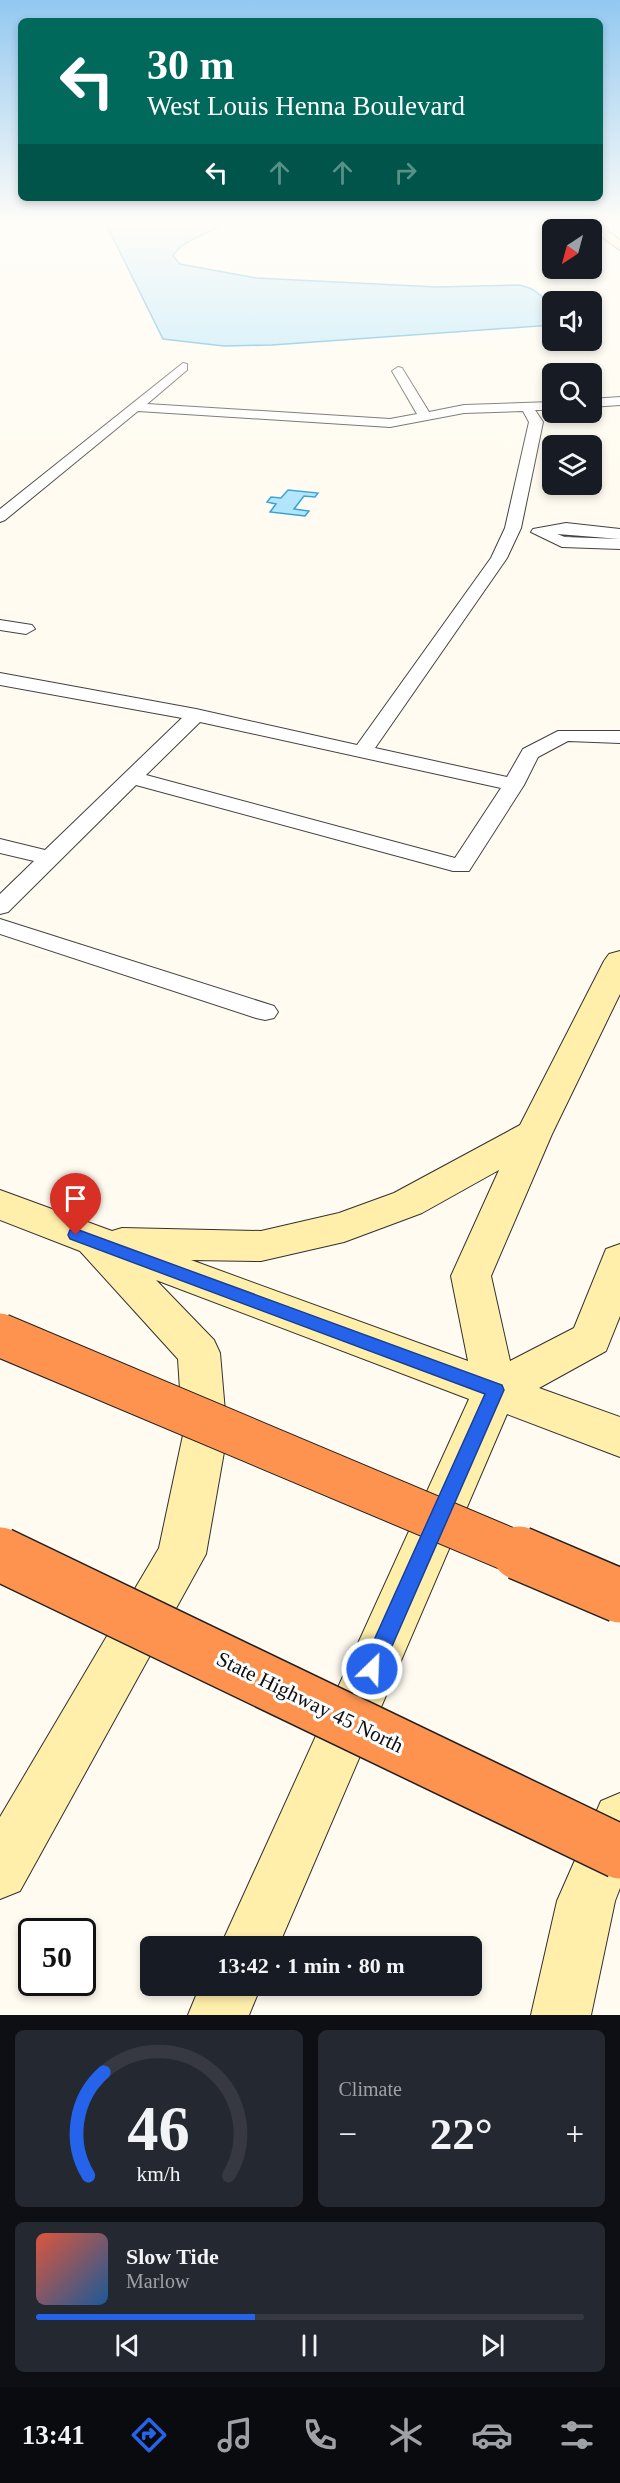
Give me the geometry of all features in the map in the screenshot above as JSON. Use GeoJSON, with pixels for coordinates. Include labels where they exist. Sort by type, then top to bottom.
{"type":"FeatureCollection","features":[{"type":"Feature","properties":{"kind":"highway"},"geometry":{"type":"LineString","coordinates":[[0,1335],[620,1596]]}},
{"type":"Feature","properties":{"kind":"highway","name":"State Highway 45 North"},"geometry":{"type":"LineString","coordinates":[[0,1554],[620,1852]]}},
{"type":"Feature","properties":{"kind":"highway"},"geometry":{"type":"LineString","coordinates":[[532,1808],[620,1834]]}},
{"type":"Feature","properties":{"kind":"main road"},"geometry":{"type":"LineString","coordinates":[[254,1936],[495,1390],[471,1275],[534,1134],[620,961]]}},
{"type":"Feature","properties":{"kind":"main road"},"geometry":{"type":"LineString","coordinates":[[95,1242],[261,1246],[344,1227],[408,1203],[534,1134]]}},
{"type":"Feature","properties":{"kind":"main road"},"geometry":{"type":"LineString","coordinates":[[0,1206],[620,1437]]}},
{"type":"Feature","properties":{"kind":"main road"},"geometry":{"type":"LineString","coordinates":[[0,1871],[182,1554],[205,1435],[199,1353],[95,1242]]}},
{"type":"Feature","properties":{"kind":"main road"},"geometry":{"type":"LineString","coordinates":[[495,1390],[591,1339],[620,1260]]}},
{"type":"Feature","properties":{"kind":"main road"},"geometry":{"type":"LineString","coordinates":[[561,2015],[586,1901],[620,1820]]}},
{"type":"Feature","properties":{"kind":"main road"},"geometry":{"type":"LineString","coordinates":[[218,2015],[227,1996]]}},
{"type":"Feature","properties":{"kind":"lane"},"geometry":{"type":"LineString","coordinates":[[0,517],[183,367]]}},
{"type":"Feature","properties":{"kind":"lane"},"geometry":{"type":"LineString","coordinates":[[398,370],[426,416]]}},
{"type":"Feature","properties":{"kind":"lane"},"geometry":{"type":"LineString","coordinates":[[602,402],[620,401]]}},
{"type":"Feature","properties":{"kind":"lane"},"geometry":{"type":"LineString","coordinates":[[363,752],[499,558],[513,528],[536,422],[526,406]]}},
{"type":"Feature","properties":{"kind":"lane"},"geometry":{"type":"LineString","coordinates":[[135,407],[390,423],[464,409],[542,406]]}},
{"type":"Feature","properties":{"kind":"lane"},"geometry":{"type":"LineString","coordinates":[[513,528],[539,532],[562,542],[620,544]]}},
{"type":"Feature","properties":{"kind":"lane"},"geometry":{"type":"LineString","coordinates":[[539,532],[566,528],[620,534]]}},
{"type":"Feature","properties":{"kind":"lane"},"geometry":{"type":"LineString","coordinates":[[0,625],[26,630]]}},
{"type":"Feature","properties":{"kind":"lane"},"geometry":{"type":"LineString","coordinates":[[0,679],[196,715],[514,785]]}},
{"type":"Feature","properties":{"kind":"lane"},"geometry":{"type":"LineString","coordinates":[[0,908],[196,715]]}},
{"type":"Feature","properties":{"kind":"lane"},"geometry":{"type":"LineString","coordinates":[[132,778],[461,866],[514,785],[530,753],[565,735],[620,738]]}},
{"type":"Feature","properties":{"kind":"lane"},"geometry":{"type":"LineString","coordinates":[[0,846],[50,858]]}},
{"type":"Feature","properties":{"kind":"lane"},"geometry":{"type":"LineString","coordinates":[[0,926],[265,1012]]}},
{"type":"Feature","properties":{"kind":"water"},"geometry":{"type":"Polygon","coordinates":[[[154,320],[542,320],[542,326],[272,345],[224,346],[163,339],[154,320]]]}},
{"type":"Feature","properties":{"kind":"water"},"geometry":{"type":"Polygon","coordinates":[[[288,490],[318,493],[315,497],[304,496],[294,509],[309,511],[305,516],[270,512],[276,504],[267,502],[271,497],[281,498],[288,490]]]}},
{"type":"Feature","properties":{"kind":"route"},"geometry":{"type":"LineString","coordinates":[[76,1235],[495,1390],[372,1669]]}}]}
